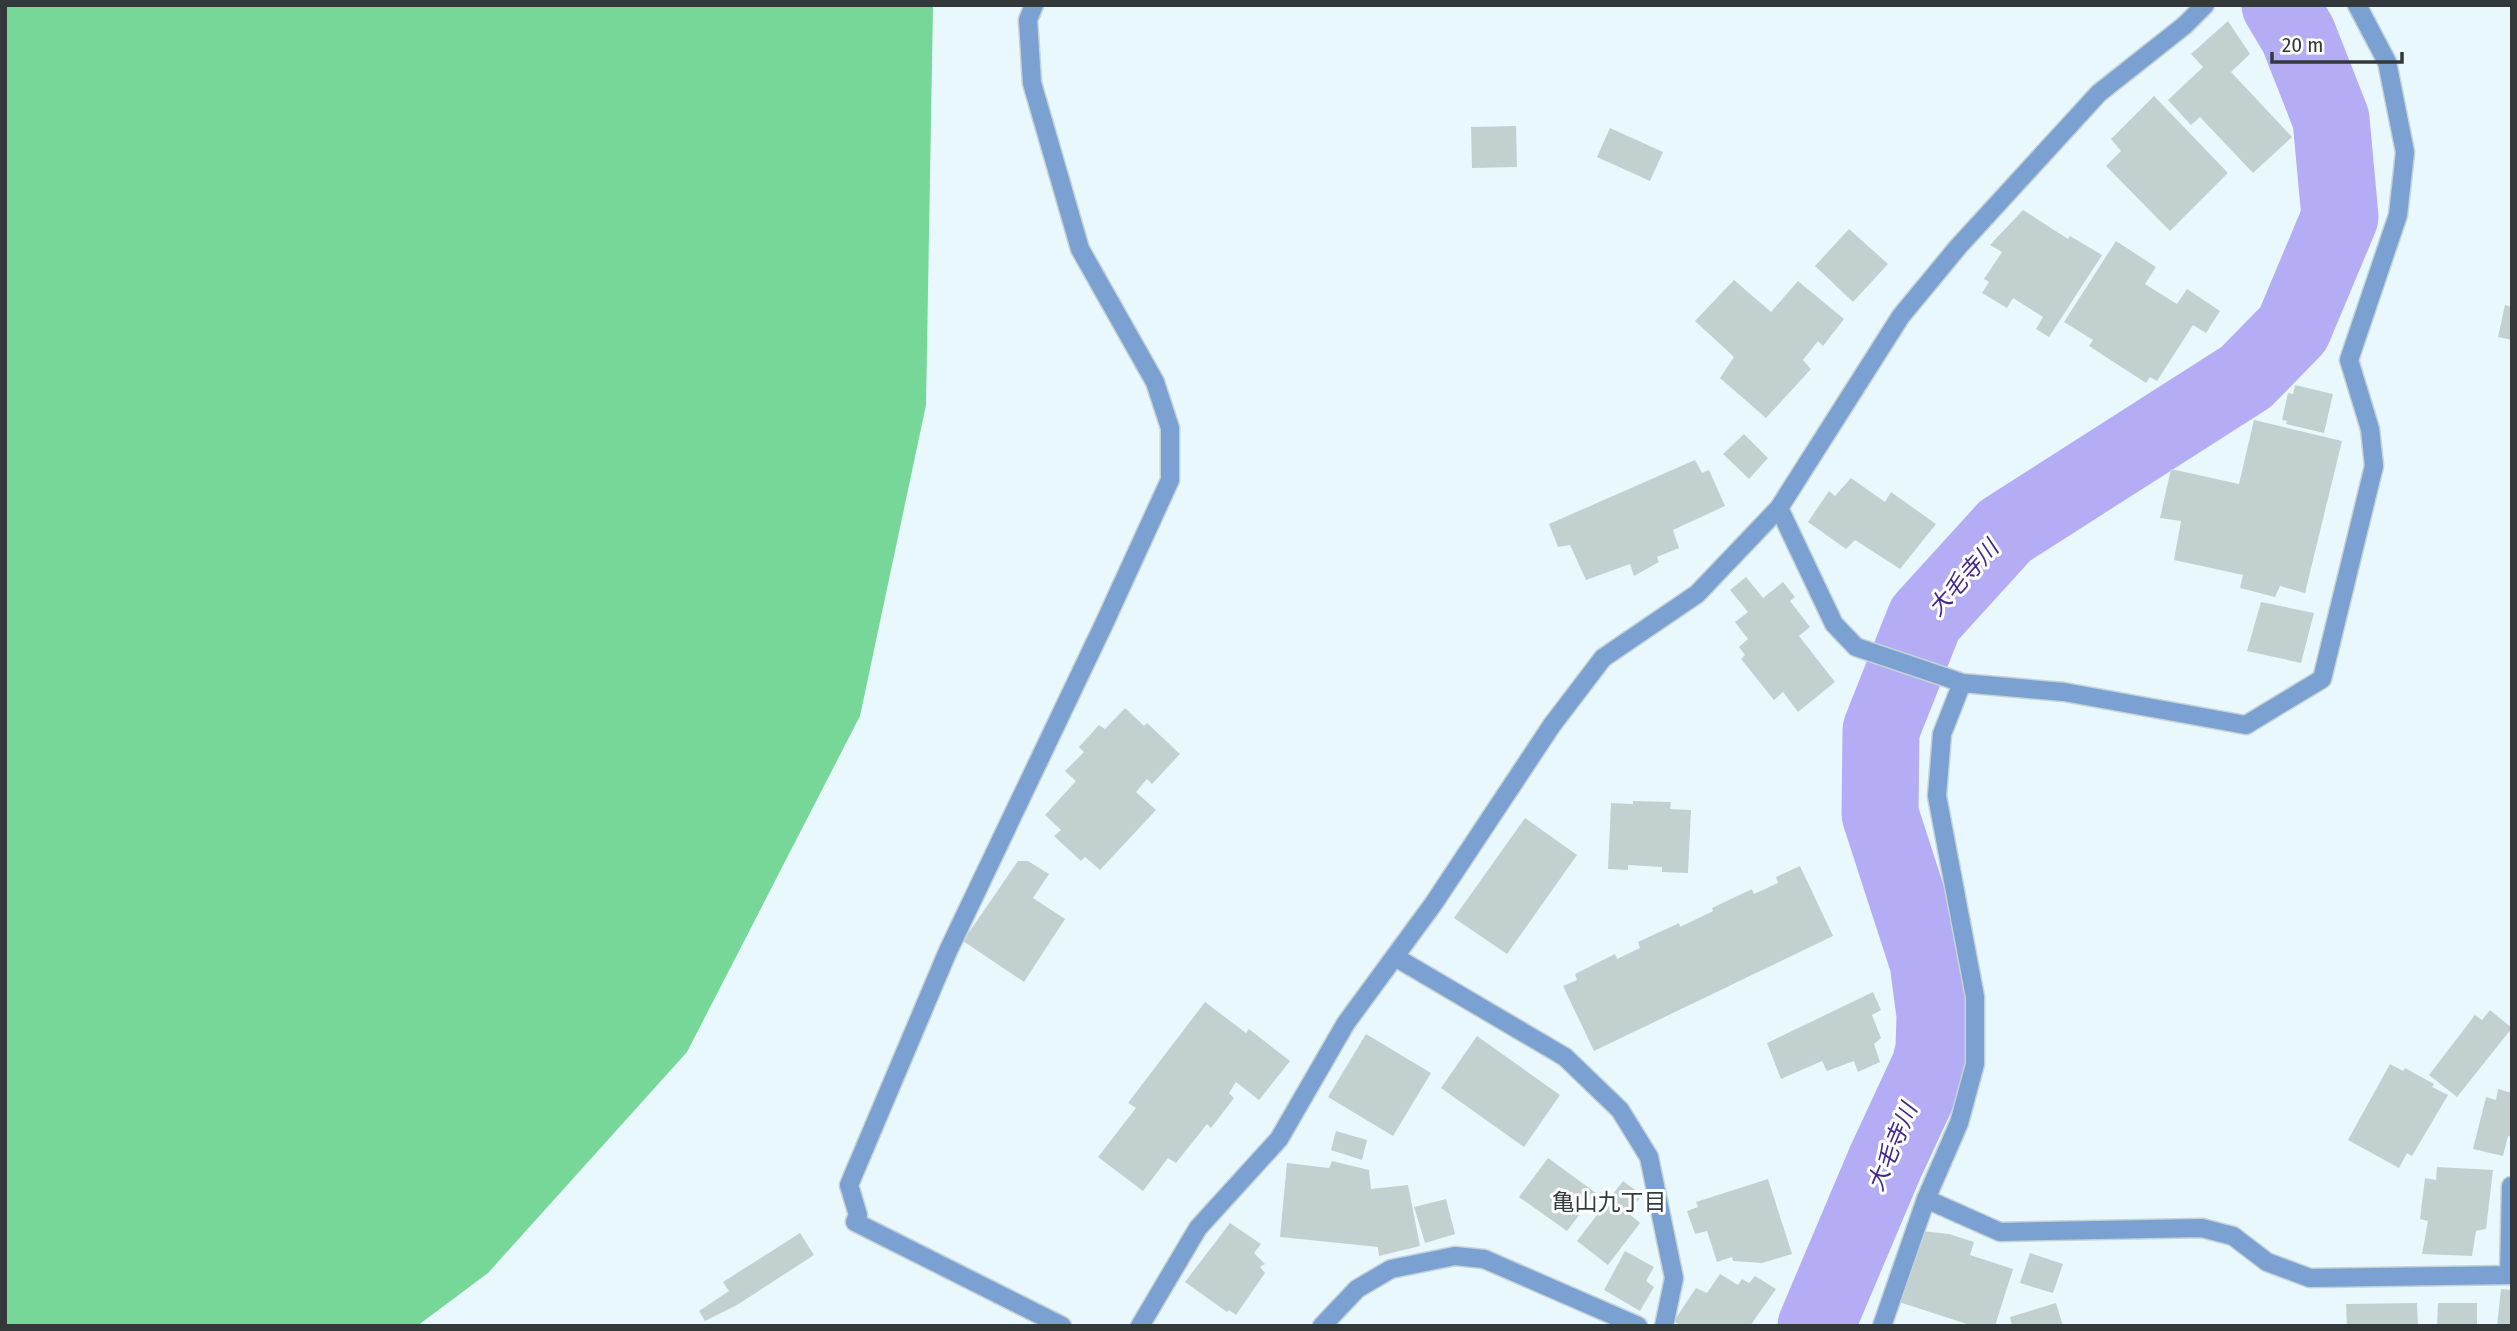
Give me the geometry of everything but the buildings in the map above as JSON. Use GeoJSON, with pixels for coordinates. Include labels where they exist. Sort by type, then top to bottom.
{"type":"FeatureCollection","features":[{"type":"Feature","properties":{"kind":"street"},"geometry":{"type":"LineString","coordinates":[[1034,5],[1028,20],[1032,83],[1080,249],[1155,382],[1170,428],[1170,480],[948,951],[849,1185],[858,1215],[855,1222],[1062,1326]]}},
{"type":"Feature","properties":{"kind":"street"},"geometry":{"type":"LineString","coordinates":[[1140,1326],[1198,1228],[1279,1139],[1346,1023],[1434,903],[1552,725],[1603,658],[1697,594],[1780,508],[1901,316],[1958,247],[2099,93],[2185,25],[2205,5]]}},
{"type":"Feature","properties":{"kind":"street"},"geometry":{"type":"LineString","coordinates":[[1780,508],[1834,624],[1856,647],[1955,681],[2064,692],[2245,725],[2322,679],[2374,466],[2370,429],[2349,360],[2398,215],[2405,152],[2387,62],[2357,5]]}},
{"type":"Feature","properties":{"kind":"street"},"geometry":{"type":"LineString","coordinates":[[1882,1326],[1926,1199],[1959,1123],[1975,1064],[1975,997],[1937,796],[1942,734],[1955,681]]}},
{"type":"Feature","properties":{"kind":"street"},"geometry":{"type":"LineString","coordinates":[[1395,957],[1565,1057],[1620,1110],[1649,1157],[1674,1278],[1664,1326]]}},
{"type":"Feature","properties":{"kind":"street"},"geometry":{"type":"LineString","coordinates":[[1926,1199],[2000,1232],[2202,1228],[2233,1236],[2267,1262],[2310,1278],[2510,1275],[2511,1186]]}},
{"type":"Feature","properties":{"kind":"street"},"geometry":{"type":"LineString","coordinates":[[1322,1326],[1357,1289],[1391,1269],[1455,1256],[1485,1259],[1638,1326]]}},
{"type":"Feature","properties":{"kind":"green space"},"geometry":{"type":"Polygon","coordinates":[[[5,5],[933,5],[926,405],[860,716],[687,1052],[488,1273],[417,1326],[5,1326],[5,5]]]}},
{"type":"Feature","properties":{"kind":"waterway","name":"大毛寺川"},"geometry":{"type":"LineString","coordinates":[[1816,1326],[1885,1163],[1930,1066],[1934,1049],[1935,1015],[1928,962],[1880,814],[1881,730],[1925,619],[2005,531],[2246,377],[2293,329],[2340,217],[2331,119],[2298,35],[2280,5]]}},
{"type":"Feature","properties":{"kind":"district","name":"亀山九丁目"},"geometry":{"type":"Point","coordinates":[1609,1202]}}]}
